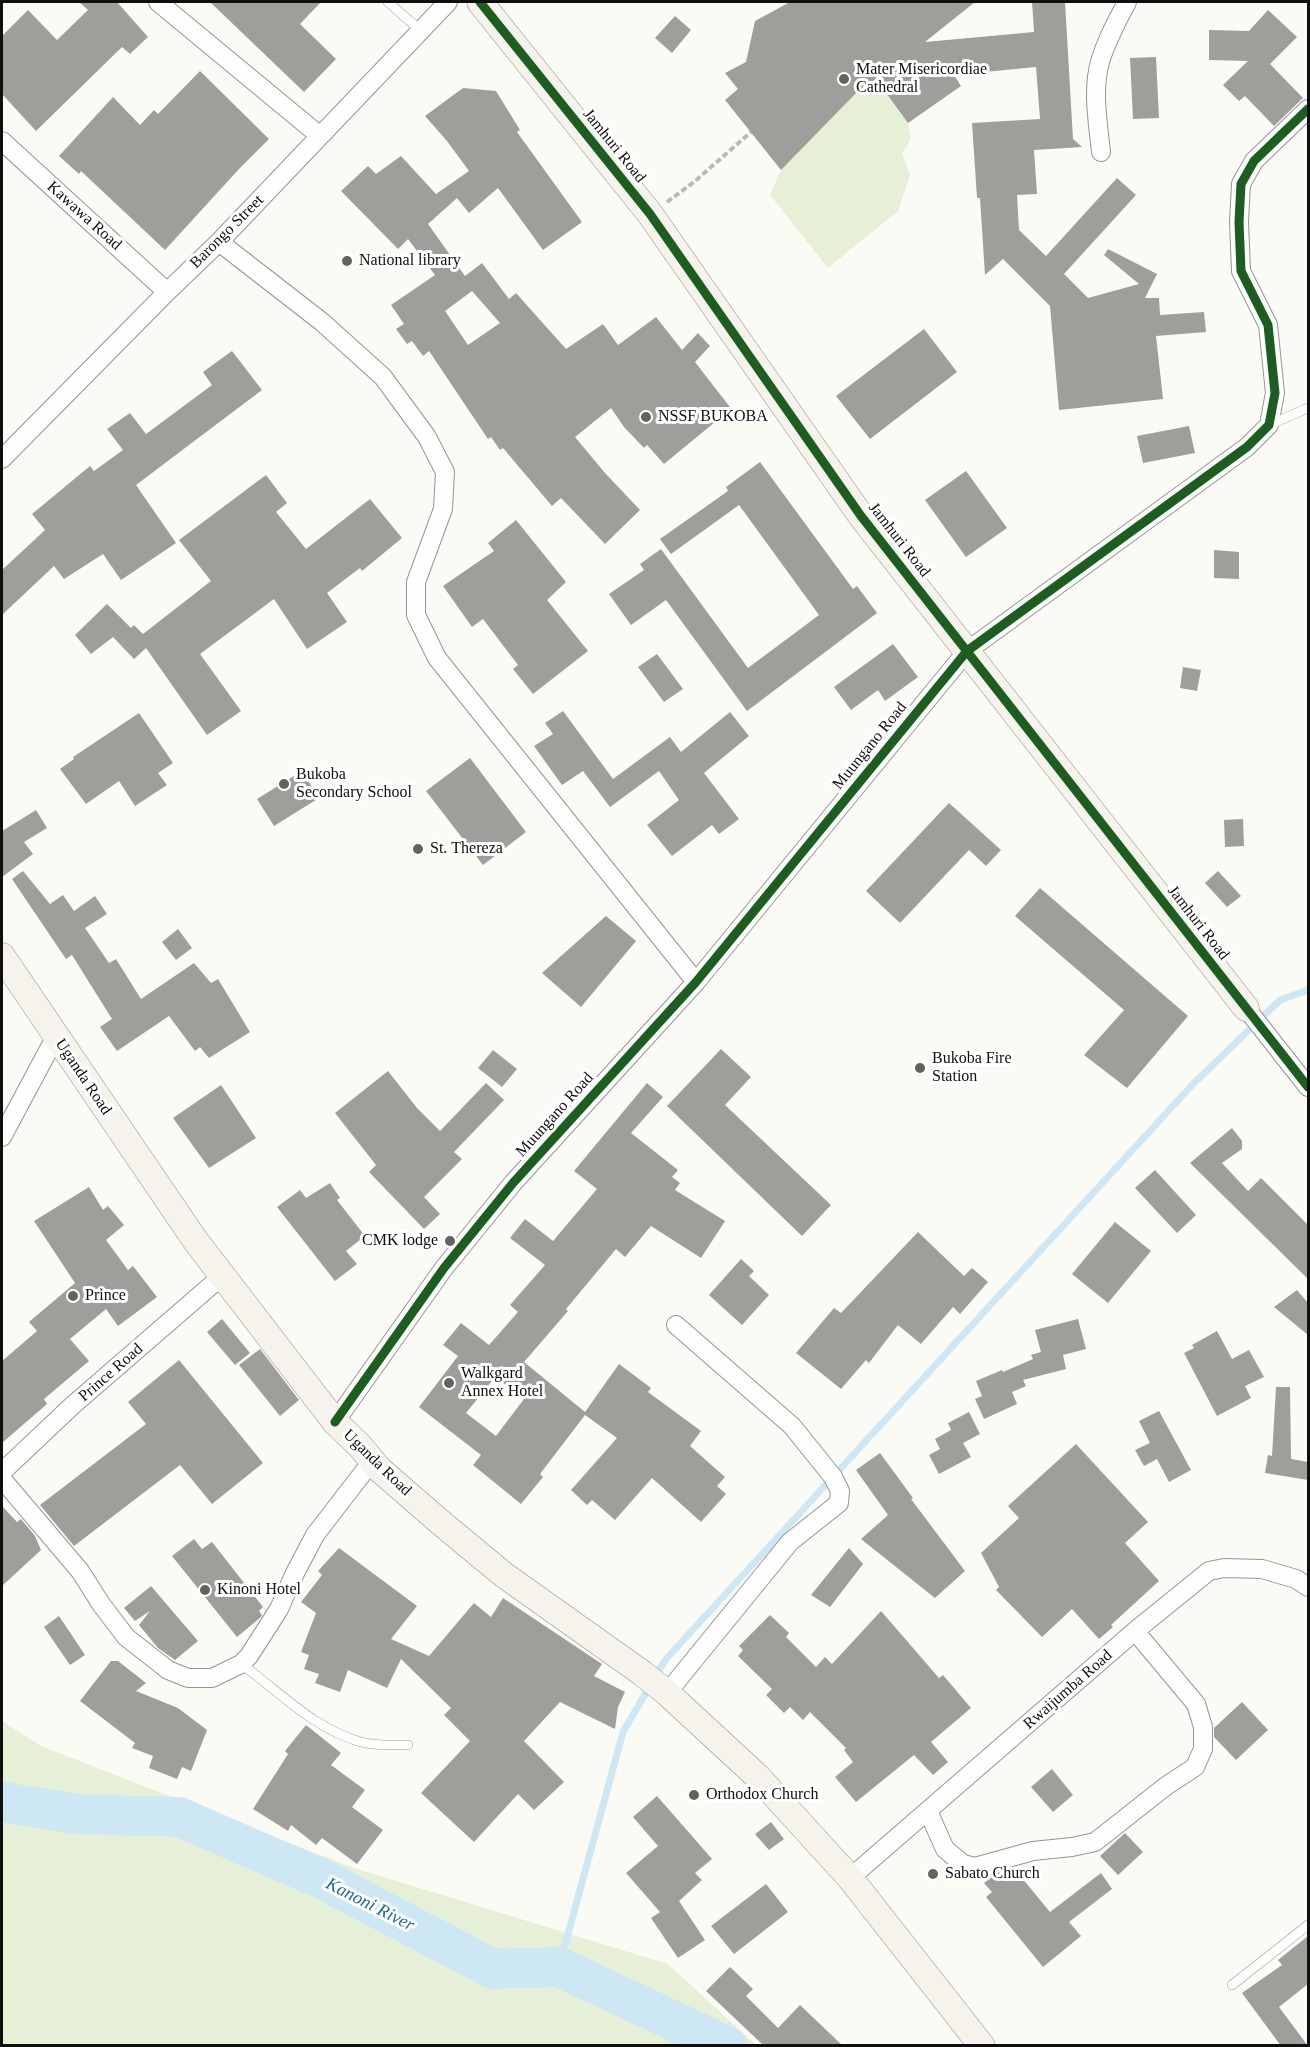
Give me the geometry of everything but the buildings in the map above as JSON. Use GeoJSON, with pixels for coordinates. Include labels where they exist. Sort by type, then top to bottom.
{"type":"FeatureCollection","features":[{"type":"Feature","properties":{"kind":"main road","name":"Jamhuri Road"},"geometry":{"type":"LineString","coordinates":[[480,2],[650,214],[861,516],[1246,1008]]}},
{"type":"Feature","properties":{"kind":"main road","name":"Uganda Road"},"geometry":{"type":"LineString","coordinates":[[2,956],[195,1240],[335,1422],[360,1446],[379,1469],[504,1575],[642,1673],[758,1777],[850,1878],[982,2046]]}},
{"type":"Feature","properties":{"kind":"street"},"geometry":{"type":"LineString","coordinates":[[158,2],[320,136]]}},
{"type":"Feature","properties":{"kind":"street","name":"Barongo Street"},"geometry":{"type":"LineString","coordinates":[[2,459],[219,242],[448,2]]}},
{"type":"Feature","properties":{"kind":"street"},"geometry":{"type":"LineString","coordinates":[[1101,152],[1096,96],[1099,63],[1127,2]]}},
{"type":"Feature","properties":{"kind":"street"},"geometry":{"type":"LineString","coordinates":[[1269,424],[1275,393],[1268,325],[1241,271],[1239,222],[1241,184],[1254,160],[1308,109]]}},
{"type":"Feature","properties":{"kind":"street","name":"Kawawa Road"},"geometry":{"type":"LineString","coordinates":[[2,141],[167,292]]}},
{"type":"Feature","properties":{"kind":"street"},"geometry":{"type":"LineString","coordinates":[[219,242],[322,322],[383,378],[427,437],[445,472],[443,510],[416,582],[416,615],[437,658],[696,982]]}},
{"type":"Feature","properties":{"kind":"street","name":"Muungano Road"},"geometry":{"type":"LineString","coordinates":[[335,1422],[444,1268],[506,1192],[696,982],[967,651],[1247,447],[1269,424]]}},
{"type":"Feature","properties":{"kind":"street","name":"Jamhuri Road"},"geometry":{"type":"LineString","coordinates":[[1246,1008],[1308,1087]]}},
{"type":"Feature","properties":{"kind":"street"},"geometry":{"type":"LineString","coordinates":[[2,1137],[56,1036]]}},
{"type":"Feature","properties":{"kind":"street","name":"Prince Road"},"geometry":{"type":"LineString","coordinates":[[2,1472],[81,1398],[222,1276]]}},
{"type":"Feature","properties":{"kind":"street"},"geometry":{"type":"LineString","coordinates":[[667,1693],[790,1542],[841,1499],[833,1477],[792,1426],[676,1325]]}},
{"type":"Feature","properties":{"kind":"street"},"geometry":{"type":"LineString","coordinates":[[2,1479],[80,1571],[126,1637],[168,1670],[188,1678],[212,1678],[241,1664],[249,1656],[279,1609],[315,1535],[372,1461]]}},
{"type":"Feature","properties":{"kind":"street","name":"Rwaijumba Road"},"geometry":{"type":"LineString","coordinates":[[850,1878],[1135,1631],[1209,1571],[1224,1568],[1262,1569],[1296,1580],[1308,1587]]}},
{"type":"Feature","properties":{"kind":"street"},"geometry":{"type":"LineString","coordinates":[[928,1811],[945,1849],[963,1864],[975,1867],[1033,1851],[1095,1842],[1166,1786],[1195,1767],[1203,1749],[1203,1727],[1196,1704],[1135,1631]]}},
{"type":"Feature","properties":{"kind":"lane"},"geometry":{"type":"LineString","coordinates":[[388,2],[421,31]]}},
{"type":"Feature","properties":{"kind":"lane"},"geometry":{"type":"LineString","coordinates":[[1269,424],[1308,408]]}},
{"type":"Feature","properties":{"kind":"lane"},"geometry":{"type":"LineString","coordinates":[[241,1664],[316,1722],[344,1736],[363,1742],[408,1745]]}},
{"type":"Feature","properties":{"kind":"lane"},"geometry":{"type":"LineString","coordinates":[[1232,1985],[1308,1924]]}},
{"type":"Feature","properties":{"kind":"path"},"geometry":{"type":"LineString","coordinates":[[650,214],[694,182],[751,132]]}},
{"type":"Feature","properties":{"kind":"green space"},"geometry":{"type":"Polygon","coordinates":[[[861,88],[881,88],[908,123],[911,139],[902,153],[910,175],[898,211],[828,268],[770,195],[781,170],[861,88]]]}},
{"type":"Feature","properties":{"kind":"green space"},"geometry":{"type":"Polygon","coordinates":[[[2,1721],[41,1746],[354,1868],[668,1964],[756,2045],[2,2045],[2,1721]]]}},
{"type":"Feature","properties":{"kind":"waterway"},"geometry":{"type":"LineString","coordinates":[[655,1676],[666,1659],[1193,1084],[1280,1000],[1308,990]]}},
{"type":"Feature","properties":{"kind":"waterway"},"geometry":{"type":"LineString","coordinates":[[559,1967],[623,1732],[650,1686]]}},
{"type":"Feature","properties":{"kind":"waterway","name":"Kanoni River"},"geometry":{"type":"LineString","coordinates":[[2,1802],[78,1814],[179,1817],[322,1879],[493,1969],[559,1967],[727,2046]]}},
{"type":"Feature","properties":{"kind":"cycle path"},"geometry":{"type":"LineString","coordinates":[[480,2],[650,214],[861,516],[1308,1087]]}},
{"type":"Feature","properties":{"kind":"cycle path"},"geometry":{"type":"LineString","coordinates":[[335,1422],[444,1268],[513,1183],[696,982],[967,651],[1247,447],[1269,425],[1275,393],[1268,325],[1241,271],[1239,222],[1241,184],[1254,161],[1308,109]]}},
{"type":"Feature","properties":{"kind":"place","name":"Mater Misericordiae Cathedral"},"geometry":{"type":"Point","coordinates":[844,79]}},
{"type":"Feature","properties":{"kind":"place","name":"National library"},"geometry":{"type":"Point","coordinates":[347,261]}},
{"type":"Feature","properties":{"kind":"place","name":"NSSF BUKOBA"},"geometry":{"type":"Point","coordinates":[646,417]}},
{"type":"Feature","properties":{"kind":"place","name":"Bukoba Secondary School"},"geometry":{"type":"Point","coordinates":[284,784]}},
{"type":"Feature","properties":{"kind":"place","name":"St. Thereza"},"geometry":{"type":"Point","coordinates":[418,849]}},
{"type":"Feature","properties":{"kind":"place","name":"Bukoba Fire Station"},"geometry":{"type":"Point","coordinates":[920,1068]}},
{"type":"Feature","properties":{"kind":"place","name":"CMK lodge"},"geometry":{"type":"Point","coordinates":[450,1241]}},
{"type":"Feature","properties":{"kind":"place","name":"Prince"},"geometry":{"type":"Point","coordinates":[73,1296]}},
{"type":"Feature","properties":{"kind":"place","name":"Walkgard Annex Hotel"},"geometry":{"type":"Point","coordinates":[449,1383]}},
{"type":"Feature","properties":{"kind":"place","name":"Kinoni Hotel"},"geometry":{"type":"Point","coordinates":[205,1590]}},
{"type":"Feature","properties":{"kind":"place","name":"Orthodox Church"},"geometry":{"type":"Point","coordinates":[694,1795]}},
{"type":"Feature","properties":{"kind":"place","name":"Sabato Church"},"geometry":{"type":"Point","coordinates":[933,1874]}}]}
